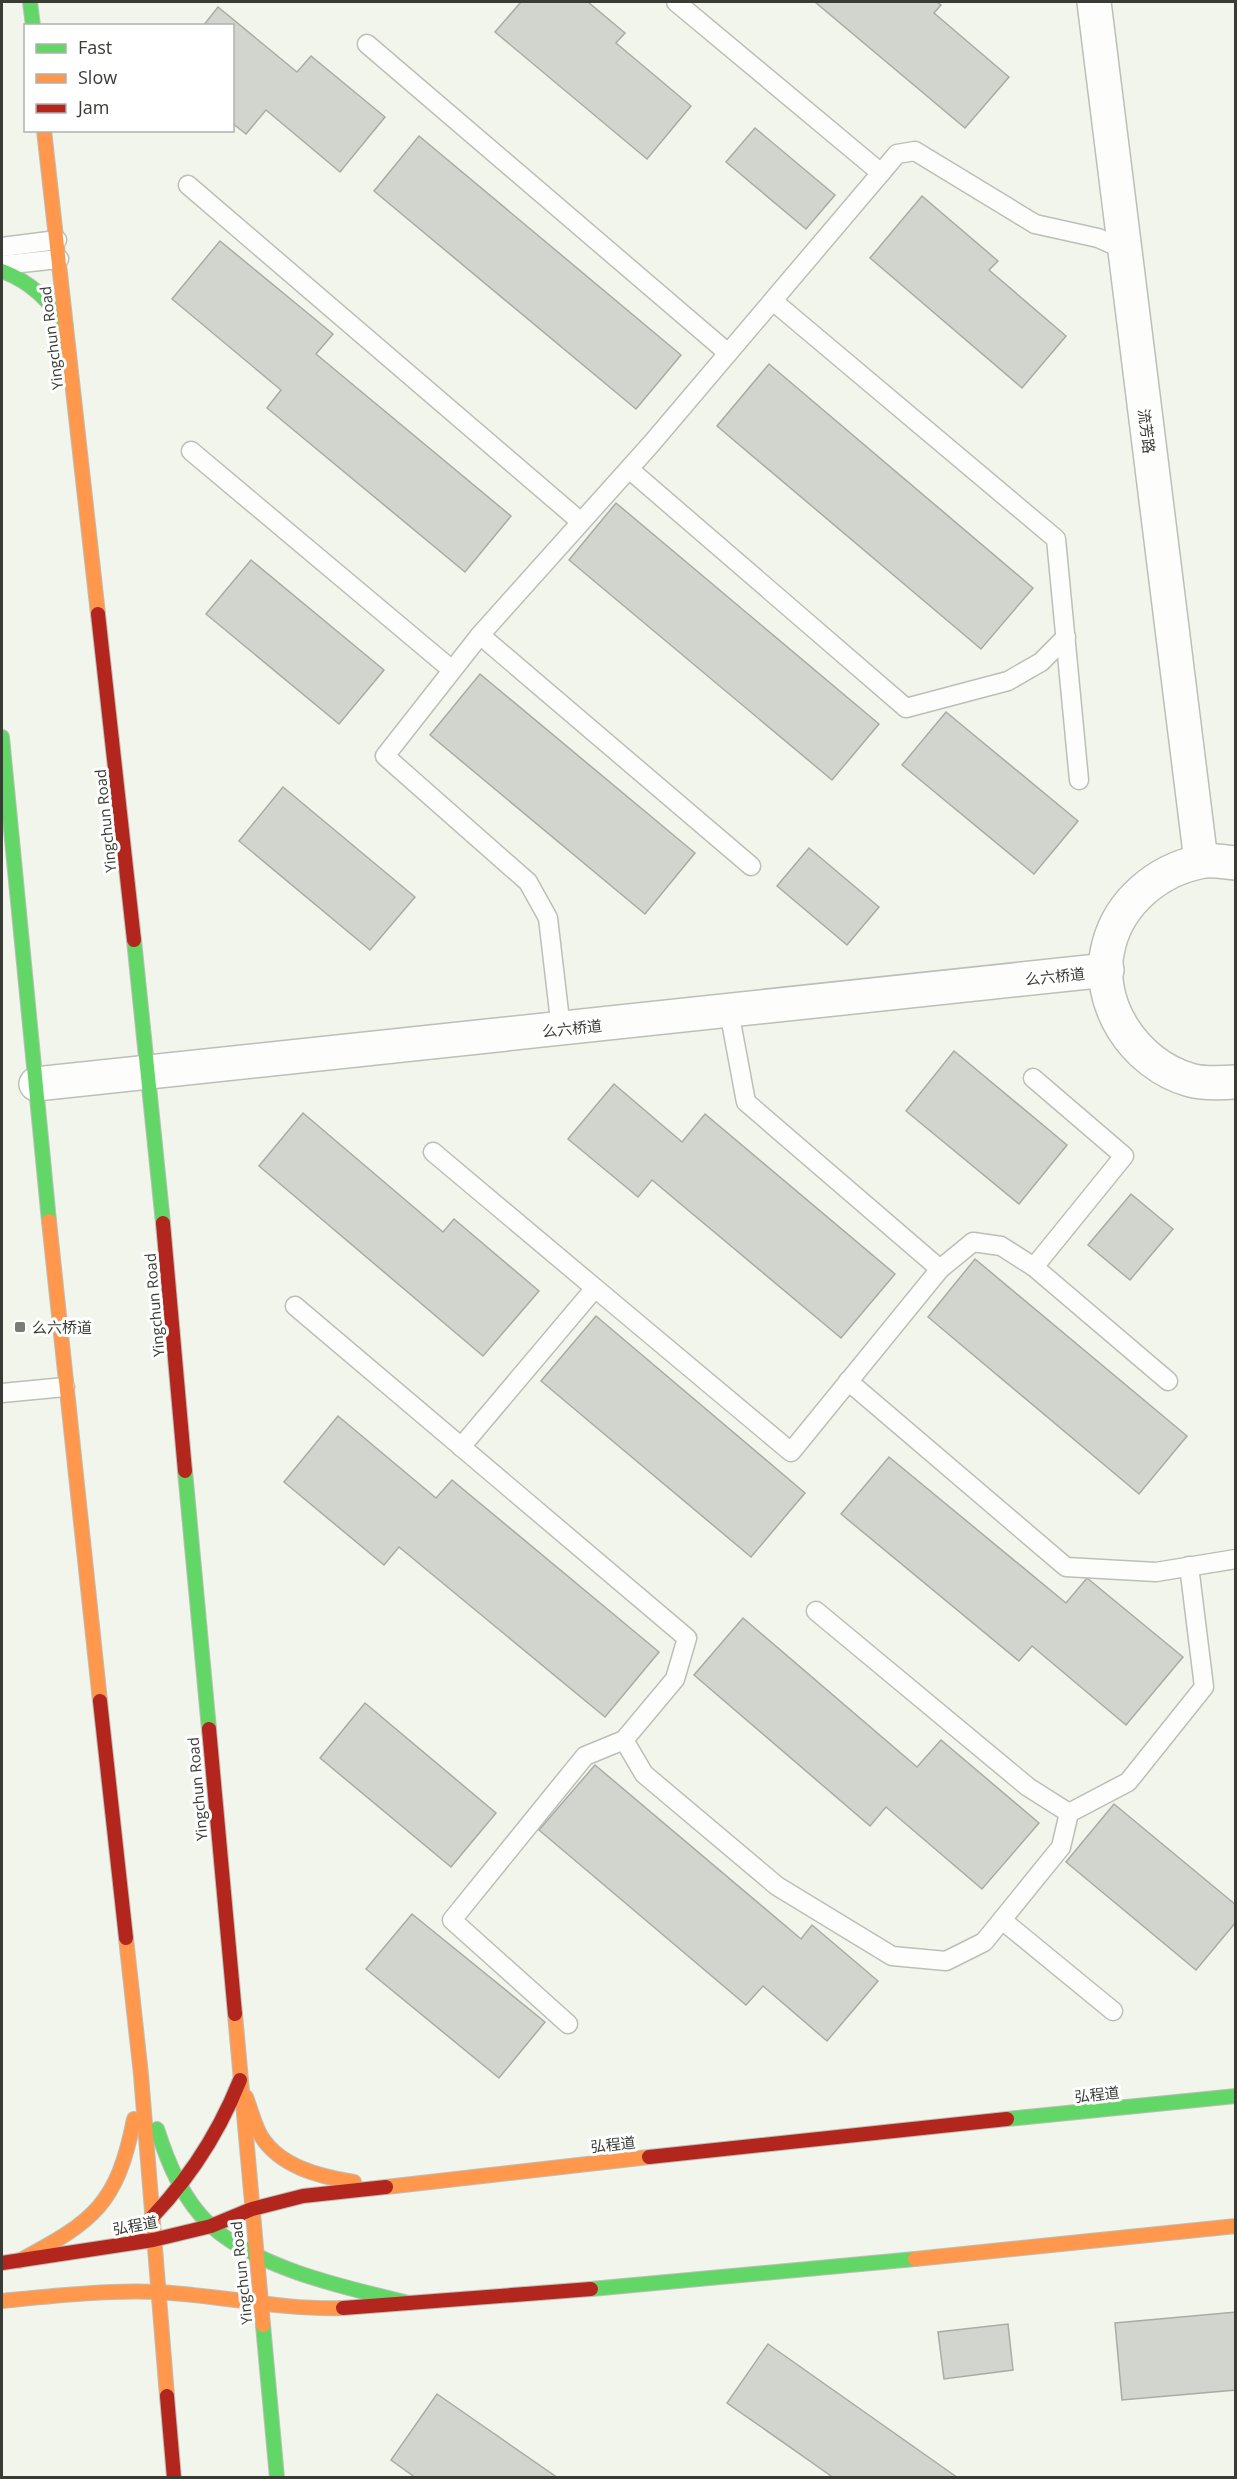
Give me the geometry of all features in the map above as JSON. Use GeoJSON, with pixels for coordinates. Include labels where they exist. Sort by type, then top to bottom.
{"type":"FeatureCollection","features":[{"type":"Feature","properties":{"kind":"main road"},"geometry":{"type":"LineString","coordinates":[[30,2],[33,24]]}},
{"type":"Feature","properties":{"kind":"main road","name":"Yingchun Road"},"geometry":{"type":"LineString","coordinates":[[44,132],[149,1073],[278,2478]]}},
{"type":"Feature","properties":{"kind":"main road"},"geometry":{"type":"LineString","coordinates":[[2,271],[35,287],[48,298],[67,328]]}},
{"type":"Feature","properties":{"kind":"main road"},"geometry":{"type":"LineString","coordinates":[[2,737],[65,1387],[141,2075],[174,2478]]}},
{"type":"Feature","properties":{"kind":"main road"},"geometry":{"type":"LineString","coordinates":[[141,2075],[164,2150],[181,2187],[211,2226],[256,2253],[354,2290],[409,2302]]}},
{"type":"Feature","properties":{"kind":"main road"},"geometry":{"type":"LineString","coordinates":[[19,2261],[65,2237],[103,2206],[119,2181],[127,2160],[141,2075]]}},
{"type":"Feature","properties":{"kind":"main road"},"geometry":{"type":"LineString","coordinates":[[240,2080],[263,2139],[279,2154],[323,2177],[389,2186]]}},
{"type":"Feature","properties":{"kind":"main road"},"geometry":{"type":"LineString","coordinates":[[96,2262],[123,2245],[153,2218],[181,2187],[218,2131],[240,2080]]}},
{"type":"Feature","properties":{"kind":"main road","name":"弘程道"},"geometry":{"type":"LineString","coordinates":[[2,2263],[153,2240],[211,2226],[252,2209],[303,2196],[710,2150],[1236,2096]]}},
{"type":"Feature","properties":{"kind":"main road"},"geometry":{"type":"LineString","coordinates":[[2,2301],[157,2292],[319,2309],[745,2276],[1236,2226]]}},
{"type":"Feature","properties":{"kind":"main road"},"geometry":{"type":"LineString","coordinates":[[26,2299],[66,2280]]}},
{"type":"Feature","properties":{"kind":"street","name":"流芳路"},"geometry":{"type":"LineString","coordinates":[[1094,2],[1201,861]]}},
{"type":"Feature","properties":{"kind":"street"},"geometry":{"type":"LineString","coordinates":[[1235,1086],[1190,1080],[1151,1061],[1122,1029],[1107,988],[1107,970],[1108,944],[1127,905],[1160,876],[1201,861],[1236,863]]}},
{"type":"Feature","properties":{"kind":"street","name":"么六桥道"},"geometry":{"type":"LineString","coordinates":[[36,1084],[1107,970]]}},
{"type":"Feature","properties":{"kind":"lane"},"geometry":{"type":"LineString","coordinates":[[676,2],[881,173]]}},
{"type":"Feature","properties":{"kind":"lane"},"geometry":{"type":"LineString","coordinates":[[367,44],[728,353]]}},
{"type":"Feature","properties":{"kind":"lane"},"geometry":{"type":"LineString","coordinates":[[561,1029],[548,918],[528,882],[385,756],[480,635],[629,469],[897,154],[915,152],[1035,224],[1098,238],[1125,250]]}},
{"type":"Feature","properties":{"kind":"lane"},"geometry":{"type":"LineString","coordinates":[[188,185],[581,522]]}},
{"type":"Feature","properties":{"kind":"lane"},"geometry":{"type":"LineString","coordinates":[[2,247],[57,240]]}},
{"type":"Feature","properties":{"kind":"lane"},"geometry":{"type":"LineString","coordinates":[[2,265],[58,259]]}},
{"type":"Feature","properties":{"kind":"lane"},"geometry":{"type":"LineString","coordinates":[[773,301],[1056,539],[1079,780]]}},
{"type":"Feature","properties":{"kind":"lane"},"geometry":{"type":"LineString","coordinates":[[191,451],[452,670]]}},
{"type":"Feature","properties":{"kind":"lane"},"geometry":{"type":"LineString","coordinates":[[629,469],[906,708],[1008,681],[1041,662],[1066,637]]}},
{"type":"Feature","properties":{"kind":"lane"},"geometry":{"type":"LineString","coordinates":[[480,635],[751,866]]}},
{"type":"Feature","properties":{"kind":"lane"},"geometry":{"type":"LineString","coordinates":[[729,1011],[746,1102],[940,1269]]}},
{"type":"Feature","properties":{"kind":"lane"},"geometry":{"type":"LineString","coordinates":[[1033,1078],[1124,1156],[1034,1267]]}},
{"type":"Feature","properties":{"kind":"lane"},"geometry":{"type":"LineString","coordinates":[[433,1152],[791,1452],[940,1269],[972,1242],[1001,1246],[1034,1267],[1168,1381]]}},
{"type":"Feature","properties":{"kind":"lane"},"geometry":{"type":"LineString","coordinates":[[461,1447],[595,1288]]}},
{"type":"Feature","properties":{"kind":"lane"},"geometry":{"type":"LineString","coordinates":[[295,1306],[687,1638],[675,1679],[624,1740],[585,1756],[452,1920],[568,2024]]}},
{"type":"Feature","properties":{"kind":"lane"},"geometry":{"type":"LineString","coordinates":[[848,1381],[1066,1567],[1156,1572],[1236,1559]]}},
{"type":"Feature","properties":{"kind":"lane"},"geometry":{"type":"LineString","coordinates":[[2,1393],[65,1387]]}},
{"type":"Feature","properties":{"kind":"lane"},"geometry":{"type":"LineString","coordinates":[[1068,1813],[1128,1782],[1204,1687],[1189,1566]]}},
{"type":"Feature","properties":{"kind":"lane"},"geometry":{"type":"LineString","coordinates":[[816,1611],[1028,1787],[1068,1813]]}},
{"type":"Feature","properties":{"kind":"lane"},"geometry":{"type":"LineString","coordinates":[[624,1740],[644,1773],[777,1886],[892,1956],[946,1961],[984,1942],[1061,1847],[1068,1813]]}},
{"type":"Feature","properties":{"kind":"lane"},"geometry":{"type":"LineString","coordinates":[[1002,1920],[1113,2012]]}},
{"type":"Feature","properties":{"kind":"building"},"geometry":{"type":"Polygon","coordinates":[[[521,2],[588,2],[625,33],[616,43],[691,106],[647,159],[495,32],[521,2]]]}},
{"type":"Feature","properties":{"kind":"building"},"geometry":{"type":"Polygon","coordinates":[[[815,2],[937,2],[941,5],[934,13],[1009,77],[965,128],[815,2]]]}},
{"type":"Feature","properties":{"kind":"building"},"geometry":{"type":"Polygon","coordinates":[[[218,7],[297,72],[311,56],[385,117],[340,172],[266,110],[246,134],[234,125],[234,24],[205,24],[218,7]]]}},
{"type":"Feature","properties":{"kind":"building"},"geometry":{"type":"Polygon","coordinates":[[[755,128],[835,195],[806,229],[726,162],[755,128]]]}},
{"type":"Feature","properties":{"kind":"building"},"geometry":{"type":"Polygon","coordinates":[[[419,136],[681,355],[636,409],[374,191],[419,136]]]}},
{"type":"Feature","properties":{"kind":"building"},"geometry":{"type":"Polygon","coordinates":[[[922,196],[998,261],[989,270],[1066,336],[1022,388],[870,258],[922,196]]]}},
{"type":"Feature","properties":{"kind":"building"},"geometry":{"type":"Polygon","coordinates":[[[220,241],[333,334],[316,354],[511,516],[465,572],[267,408],[281,390],[172,299],[220,241]]]}},
{"type":"Feature","properties":{"kind":"building"},"geometry":{"type":"Polygon","coordinates":[[[769,364],[1033,588],[981,649],[717,426],[769,364]]]}},
{"type":"Feature","properties":{"kind":"building"},"geometry":{"type":"Polygon","coordinates":[[[616,503],[879,724],[832,780],[569,560],[616,503]]]}},
{"type":"Feature","properties":{"kind":"building"},"geometry":{"type":"Polygon","coordinates":[[[251,560],[384,670],[339,724],[206,614],[251,560]]]}},
{"type":"Feature","properties":{"kind":"building"},"geometry":{"type":"Polygon","coordinates":[[[480,674],[695,853],[645,914],[430,735],[480,674]]]}},
{"type":"Feature","properties":{"kind":"building"},"geometry":{"type":"Polygon","coordinates":[[[946,712],[1078,821],[1034,874],[902,765],[946,712]]]}},
{"type":"Feature","properties":{"kind":"building"},"geometry":{"type":"Polygon","coordinates":[[[283,787],[415,897],[370,950],[239,841],[283,787]]]}},
{"type":"Feature","properties":{"kind":"building"},"geometry":{"type":"Polygon","coordinates":[[[809,848],[879,907],[847,945],[777,886],[809,848]]]}},
{"type":"Feature","properties":{"kind":"building"},"geometry":{"type":"Polygon","coordinates":[[[954,1051],[1067,1145],[1019,1204],[906,1111],[954,1051]]]}},
{"type":"Feature","properties":{"kind":"building"},"geometry":{"type":"Polygon","coordinates":[[[614,1084],[682,1142],[705,1114],[895,1274],[841,1338],[652,1180],[638,1197],[568,1139],[614,1084]]]}},
{"type":"Feature","properties":{"kind":"building"},"geometry":{"type":"Polygon","coordinates":[[[303,1113],[443,1232],[454,1219],[539,1291],[483,1356],[259,1166],[303,1113]]]}},
{"type":"Feature","properties":{"kind":"building"},"geometry":{"type":"Polygon","coordinates":[[[1131,1194],[1173,1229],[1130,1280],[1088,1245],[1131,1194]]]}},
{"type":"Feature","properties":{"kind":"building"},"geometry":{"type":"Polygon","coordinates":[[[975,1259],[1187,1436],[1139,1494],[928,1317],[975,1259]]]}},
{"type":"Feature","properties":{"kind":"building"},"geometry":{"type":"Polygon","coordinates":[[[596,1316],[805,1493],[751,1557],[541,1381],[596,1316]]]}},
{"type":"Feature","properties":{"kind":"building"},"geometry":{"type":"Polygon","coordinates":[[[338,1416],[436,1498],[452,1480],[659,1652],[605,1717],[399,1547],[384,1565],[284,1482],[338,1416]]]}},
{"type":"Feature","properties":{"kind":"building"},"geometry":{"type":"Polygon","coordinates":[[[889,1457],[1066,1603],[1087,1578],[1183,1657],[1126,1725],[1032,1646],[1019,1661],[841,1514],[889,1457]]]}},
{"type":"Feature","properties":{"kind":"building"},"geometry":{"type":"Polygon","coordinates":[[[743,1618],[917,1767],[941,1740],[1039,1823],[982,1889],[886,1807],[870,1826],[694,1675],[743,1618]]]}},
{"type":"Feature","properties":{"kind":"building"},"geometry":{"type":"Polygon","coordinates":[[[365,1703],[496,1813],[451,1867],[320,1758],[365,1703]]]}},
{"type":"Feature","properties":{"kind":"building"},"geometry":{"type":"Polygon","coordinates":[[[595,1765],[801,1939],[812,1925],[878,1981],[827,2041],[763,1986],[746,2005],[539,1830],[595,1765]]]}},
{"type":"Feature","properties":{"kind":"building"},"geometry":{"type":"Polygon","coordinates":[[[1114,1804],[1236,1905],[1236,1922],[1196,1970],[1066,1862],[1114,1804]]]}},
{"type":"Feature","properties":{"kind":"building"},"geometry":{"type":"Polygon","coordinates":[[[412,1914],[545,2022],[499,2078],[366,1969],[412,1914]]]}},
{"type":"Feature","properties":{"kind":"building"},"geometry":{"type":"Polygon","coordinates":[[[1236,2312],[1236,2390],[1122,2400],[1115,2323],[1236,2312]]]}},
{"type":"Feature","properties":{"kind":"building"},"geometry":{"type":"Polygon","coordinates":[[[1008,2324],[1013,2370],[944,2379],[938,2332],[1008,2324]]]}},
{"type":"Feature","properties":{"kind":"building"},"geometry":{"type":"Polygon","coordinates":[[[768,2344],[958,2478],[834,2478],[727,2403],[768,2344]]]}},
{"type":"Feature","properties":{"kind":"building"},"geometry":{"type":"Polygon","coordinates":[[[437,2394],[558,2478],[416,2478],[391,2460],[437,2394]]]}},
{"type":"Feature","properties":{"kind":"traffic: fast"},"geometry":{"type":"LineString","coordinates":[[30,2],[33,24]]}},
{"type":"Feature","properties":{"kind":"traffic: fast"},"geometry":{"type":"LineString","coordinates":[[2,271],[39,293],[66,327]]}},
{"type":"Feature","properties":{"kind":"traffic: fast"},"geometry":{"type":"LineString","coordinates":[[2,737],[49,1221]]}},
{"type":"Feature","properties":{"kind":"traffic: fast"},"geometry":{"type":"LineString","coordinates":[[134,940],[163,1223]]}},
{"type":"Feature","properties":{"kind":"traffic: fast"},"geometry":{"type":"LineString","coordinates":[[185,1471],[209,1729]]}},
{"type":"Feature","properties":{"kind":"traffic: fast"},"geometry":{"type":"LineString","coordinates":[[1007,2119],[1236,2096]]}},
{"type":"Feature","properties":{"kind":"traffic: fast"},"geometry":{"type":"LineString","coordinates":[[157,2129],[171,2168],[184,2193],[200,2215],[230,2240],[253,2254],[304,2275],[409,2303]]}},
{"type":"Feature","properties":{"kind":"traffic: fast"},"geometry":{"type":"LineString","coordinates":[[591,2289],[915,2259]]}},
{"type":"Feature","properties":{"kind":"traffic: fast"},"geometry":{"type":"LineString","coordinates":[[263,2325],[277,2478]]}},
{"type":"Feature","properties":{"kind":"traffic: slow"},"geometry":{"type":"LineString","coordinates":[[44,132],[98,614]]}},
{"type":"Feature","properties":{"kind":"traffic: slow"},"geometry":{"type":"LineString","coordinates":[[49,1221],[100,1701]]}},
{"type":"Feature","properties":{"kind":"traffic: slow"},"geometry":{"type":"LineString","coordinates":[[126,1938],[141,2075],[167,2396]]}},
{"type":"Feature","properties":{"kind":"traffic: slow"},"geometry":{"type":"LineString","coordinates":[[235,2014],[263,2325]]}},
{"type":"Feature","properties":{"kind":"traffic: slow"},"geometry":{"type":"LineString","coordinates":[[246,2097],[261,2136],[279,2156],[302,2169],[354,2182]]}},
{"type":"Feature","properties":{"kind":"traffic: slow"},"geometry":{"type":"LineString","coordinates":[[19,2261],[66,2234],[98,2207],[110,2191],[119,2172],[134,2119]]}},
{"type":"Feature","properties":{"kind":"traffic: slow"},"geometry":{"type":"LineString","coordinates":[[386,2187],[649,2157]]}},
{"type":"Feature","properties":{"kind":"traffic: slow"},"geometry":{"type":"LineString","coordinates":[[915,2259],[1236,2226]]}},
{"type":"Feature","properties":{"kind":"traffic: slow"},"geometry":{"type":"LineString","coordinates":[[2,2301],[60,2295],[157,2292],[296,2307],[343,2308]]}},
{"type":"Feature","properties":{"kind":"traffic: jam"},"geometry":{"type":"LineString","coordinates":[[98,614],[134,940]]}},
{"type":"Feature","properties":{"kind":"traffic: jam"},"geometry":{"type":"LineString","coordinates":[[163,1223],[185,1471]]}},
{"type":"Feature","properties":{"kind":"traffic: jam"},"geometry":{"type":"LineString","coordinates":[[100,1701],[126,1938]]}},
{"type":"Feature","properties":{"kind":"traffic: jam"},"geometry":{"type":"LineString","coordinates":[[209,1729],[235,2014]]}},
{"type":"Feature","properties":{"kind":"traffic: jam"},"geometry":{"type":"LineString","coordinates":[[136,2233],[169,2199],[197,2162],[220,2123],[240,2080]]}},
{"type":"Feature","properties":{"kind":"traffic: jam"},"geometry":{"type":"LineString","coordinates":[[649,2157],[1007,2119]]}},
{"type":"Feature","properties":{"kind":"traffic: jam"},"geometry":{"type":"LineString","coordinates":[[2,2263],[153,2240],[211,2226],[252,2209],[303,2196],[386,2187]]}},
{"type":"Feature","properties":{"kind":"traffic: jam"},"geometry":{"type":"LineString","coordinates":[[343,2308],[591,2289]]}},
{"type":"Feature","properties":{"kind":"traffic: jam"},"geometry":{"type":"LineString","coordinates":[[167,2396],[174,2478]]}},
{"type":"Feature","properties":{"kind":"place","name":"么六桥道"},"geometry":{"type":"Point","coordinates":[20,1327]}}]}
